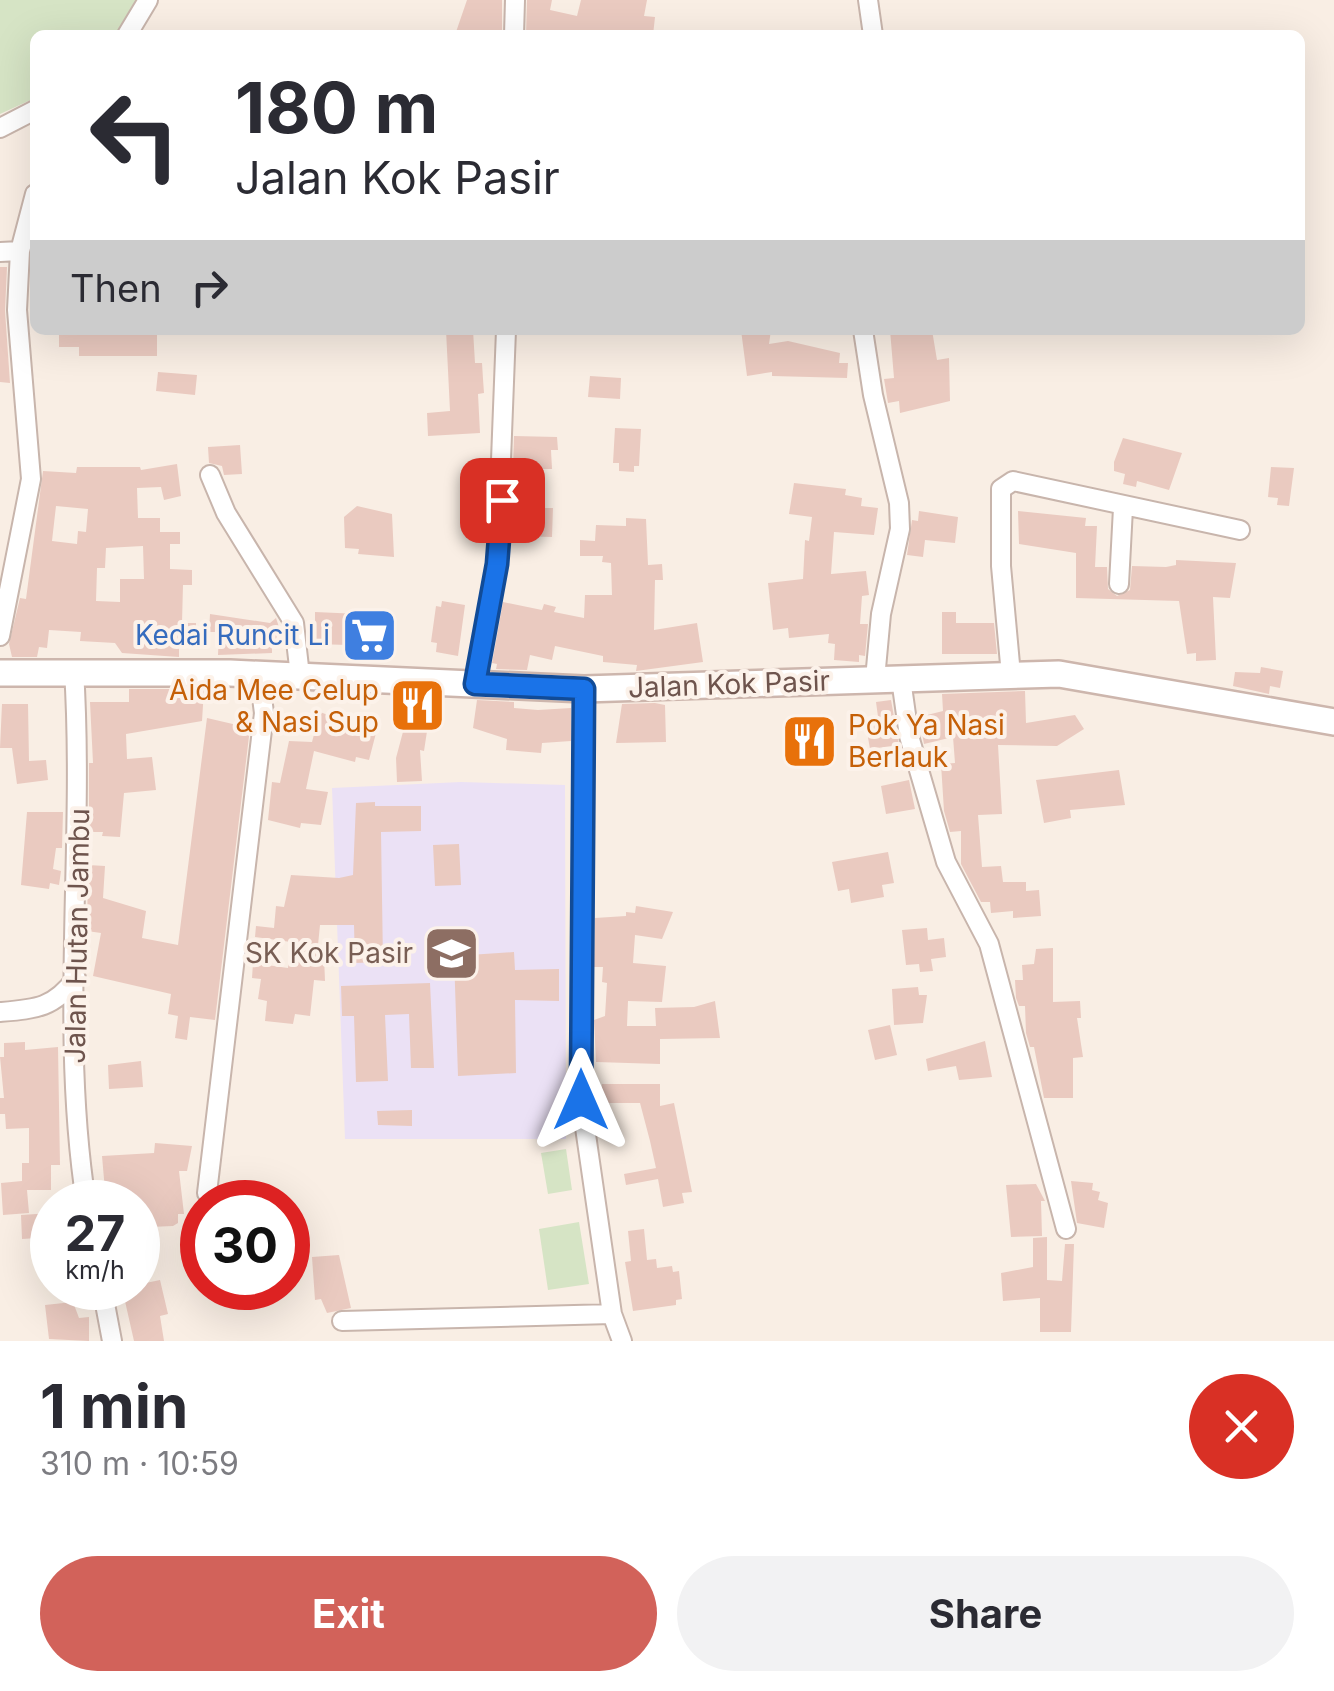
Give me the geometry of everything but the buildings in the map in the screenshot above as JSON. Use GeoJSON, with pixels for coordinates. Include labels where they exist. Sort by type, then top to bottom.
{"type":"FeatureCollection","features":[{"type":"Feature","properties":{"kind":"street"},"geometry":{"type":"LineString","coordinates":[[131,30],[148,0]]}},
{"type":"Feature","properties":{"kind":"street"},"geometry":{"type":"LineString","coordinates":[[514,30],[515,0]]}},
{"type":"Feature","properties":{"kind":"street"},"geometry":{"type":"LineString","coordinates":[[868,0],[872,30]]}},
{"type":"Feature","properties":{"kind":"street"},"geometry":{"type":"LineString","coordinates":[[0,128],[30,113]]}},
{"type":"Feature","properties":{"kind":"street"},"geometry":{"type":"LineString","coordinates":[[0,636],[31,480],[17,310],[20,251],[30,213]]}},
{"type":"Feature","properties":{"kind":"street"},"geometry":{"type":"LineString","coordinates":[[0,252],[20,251]]}},
{"type":"Feature","properties":{"kind":"street"},"geometry":{"type":"LineString","coordinates":[[475,684],[497,564],[506,335]]}},
{"type":"Feature","properties":{"kind":"street"},"geometry":{"type":"LineString","coordinates":[[864,335],[873,395],[899,502],[900,529],[881,614],[888,679],[946,862],[989,944],[1066,1228]]}},
{"type":"Feature","properties":{"kind":"street"},"geometry":{"type":"LineString","coordinates":[[210,476],[226,513],[294,623],[300,676]]}},
{"type":"Feature","properties":{"kind":"street"},"geometry":{"type":"LineString","coordinates":[[1011,675],[1002,566],[1001,489],[1012,482],[1240,530]]}},
{"type":"Feature","properties":{"kind":"street"},"geometry":{"type":"LineString","coordinates":[[1119,584],[1124,508]]}},
{"type":"Feature","properties":{"kind":"street","name":"Jalan Kok Pasir"},"geometry":{"type":"LineString","coordinates":[[0,673],[74,670],[259,674],[584,689],[1011,675],[1106,679],[1334,722]]}},
{"type":"Feature","properties":{"kind":"street","name":"Jalan Hutan Jambu"},"geometry":{"type":"LineString","coordinates":[[74,670],[80,763],[76,1125],[83,1180]]}},
{"type":"Feature","properties":{"kind":"street"},"geometry":{"type":"LineString","coordinates":[[209,1180],[264,713],[259,674]]}},
{"type":"Feature","properties":{"kind":"street"},"geometry":{"type":"LineString","coordinates":[[584,689],[581,1100],[612,1314],[622,1341]]}},
{"type":"Feature","properties":{"kind":"street"},"geometry":{"type":"LineString","coordinates":[[0,1012],[44,1008],[61,999],[76,978]]}},
{"type":"Feature","properties":{"kind":"street"},"geometry":{"type":"LineString","coordinates":[[106,1310],[112,1341]]}},
{"type":"Feature","properties":{"kind":"street"},"geometry":{"type":"LineString","coordinates":[[342,1321],[612,1314]]}},
{"type":"Feature","properties":{"kind":"shaded area","name":"SK Kok Pasir"},"geometry":{"type":"Polygon","coordinates":[[[461,782],[565,785],[566,1139],[345,1139],[332,788],[461,782]]]}},
{"type":"Feature","properties":{"kind":"green space"},"geometry":{"type":"Polygon","coordinates":[[[0,0],[137,0],[119,30],[30,30],[30,100],[0,114],[0,0]]]}},
{"type":"Feature","properties":{"kind":"green space"},"geometry":{"type":"Polygon","coordinates":[[[566,1149],[572,1190],[548,1194],[541,1153],[566,1149]]]}},
{"type":"Feature","properties":{"kind":"green space"},"geometry":{"type":"Polygon","coordinates":[[[579,1222],[589,1284],[548,1290],[539,1229],[579,1222]]]}},
{"type":"Feature","properties":{"kind":"place","name":"Kedai Runcit Li"},"geometry":{"type":"Point","coordinates":[369,635]}},
{"type":"Feature","properties":{"kind":"place","name":"Aida Mee Celup & Nasi Sup"},"geometry":{"type":"Point","coordinates":[418,706]}},
{"type":"Feature","properties":{"kind":"place","name":"Pok Ya Nasi Berlauk"},"geometry":{"type":"Point","coordinates":[809,741]}},
{"type":"Feature","properties":{"kind":"place","name":"SK Kok Pasir"},"geometry":{"type":"Point","coordinates":[452,953]}},
{"type":"Feature","properties":{"kind":"route"},"geometry":{"type":"LineString","coordinates":[[502,500],[497,564],[475,684],[584,689],[581,1100]]}}]}
